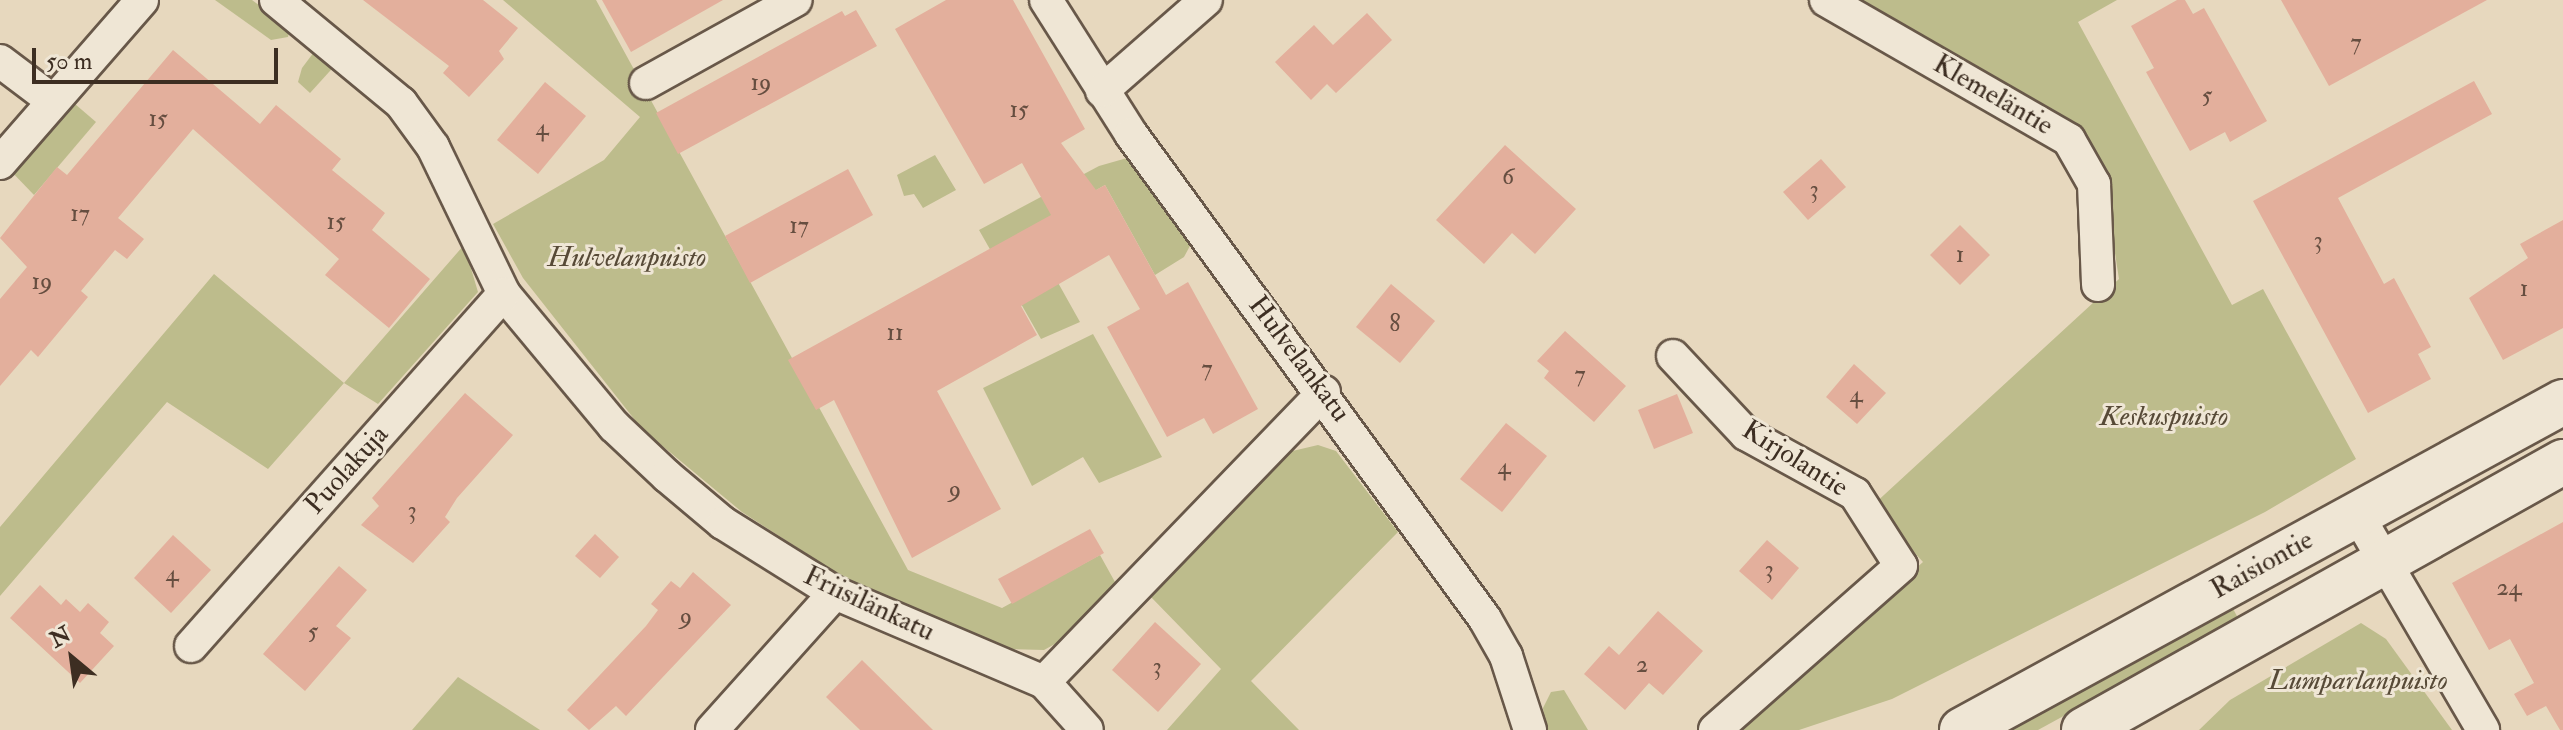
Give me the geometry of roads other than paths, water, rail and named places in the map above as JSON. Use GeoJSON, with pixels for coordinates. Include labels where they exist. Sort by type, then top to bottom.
{"type":"FeatureCollection","features":[{"type":"Feature","properties":{"kind":"main road","name":"Raisiontie"},"geometry":{"type":"LineString","coordinates":[[1962,730],[2563,402]]}},
{"type":"Feature","properties":{"kind":"main road","name":"Raisiontie"},"geometry":{"type":"LineString","coordinates":[[2084,730],[2384,559],[2563,462]]}},
{"type":"Feature","properties":{"kind":"street"},"geometry":{"type":"LineString","coordinates":[[0,163],[142,0]]}},
{"type":"Feature","properties":{"kind":"street","name":"Friisilänkatu"},"geometry":{"type":"LineString","coordinates":[[276,0],[401,103],[456,195],[504,294],[614,426],[667,476],[723,523],[835,593],[1044,682]]}},
{"type":"Feature","properties":{"kind":"street"},"geometry":{"type":"LineString","coordinates":[[646,83],[796,0]]}},
{"type":"Feature","properties":{"kind":"street","name":"Hulvelankatu"},"geometry":{"type":"LineString","coordinates":[[1046,0],[1102,91],[1324,392],[1485,619],[1512,669],[1530,730]]}},
{"type":"Feature","properties":{"kind":"street"},"geometry":{"type":"LineString","coordinates":[[1102,91],[1206,0]]}},
{"type":"Feature","properties":{"kind":"street","name":"Klemeläntie"},"geometry":{"type":"LineString","coordinates":[[1826,0],[2022,107],[2069,140],[2094,184],[2098,285]]}},
{"type":"Feature","properties":{"kind":"street"},"geometry":{"type":"LineString","coordinates":[[0,61],[53,101]]}},
{"type":"Feature","properties":{"kind":"street","name":"Puolakuja"},"geometry":{"type":"LineString","coordinates":[[191,646],[504,294]]}},
{"type":"Feature","properties":{"kind":"street","name":"Kirjolantie"},"geometry":{"type":"LineString","coordinates":[[1673,356],[1746,434],[1855,494],[1901,566],[1715,730]]}},
{"type":"Feature","properties":{"kind":"street"},"geometry":{"type":"LineString","coordinates":[[1087,730],[1044,682],[1324,392]]}},
{"type":"Feature","properties":{"kind":"street"},"geometry":{"type":"LineString","coordinates":[[2357,514],[2483,730]]}},
{"type":"Feature","properties":{"kind":"street"},"geometry":{"type":"LineString","coordinates":[[712,730],[835,593]]}},
{"type":"Feature","properties":{"kind":"park label","name":"Hulvelanpuisto"},"geometry":{"type":"Point","coordinates":[627,258]}},
{"type":"Feature","properties":{"kind":"park label","name":"Keskuspuisto"},"geometry":{"type":"Point","coordinates":[2164,417]}},
{"type":"Feature","properties":{"kind":"park label","name":"Lumparlanpuisto"},"geometry":{"type":"Point","coordinates":[2358,681]}}]}
